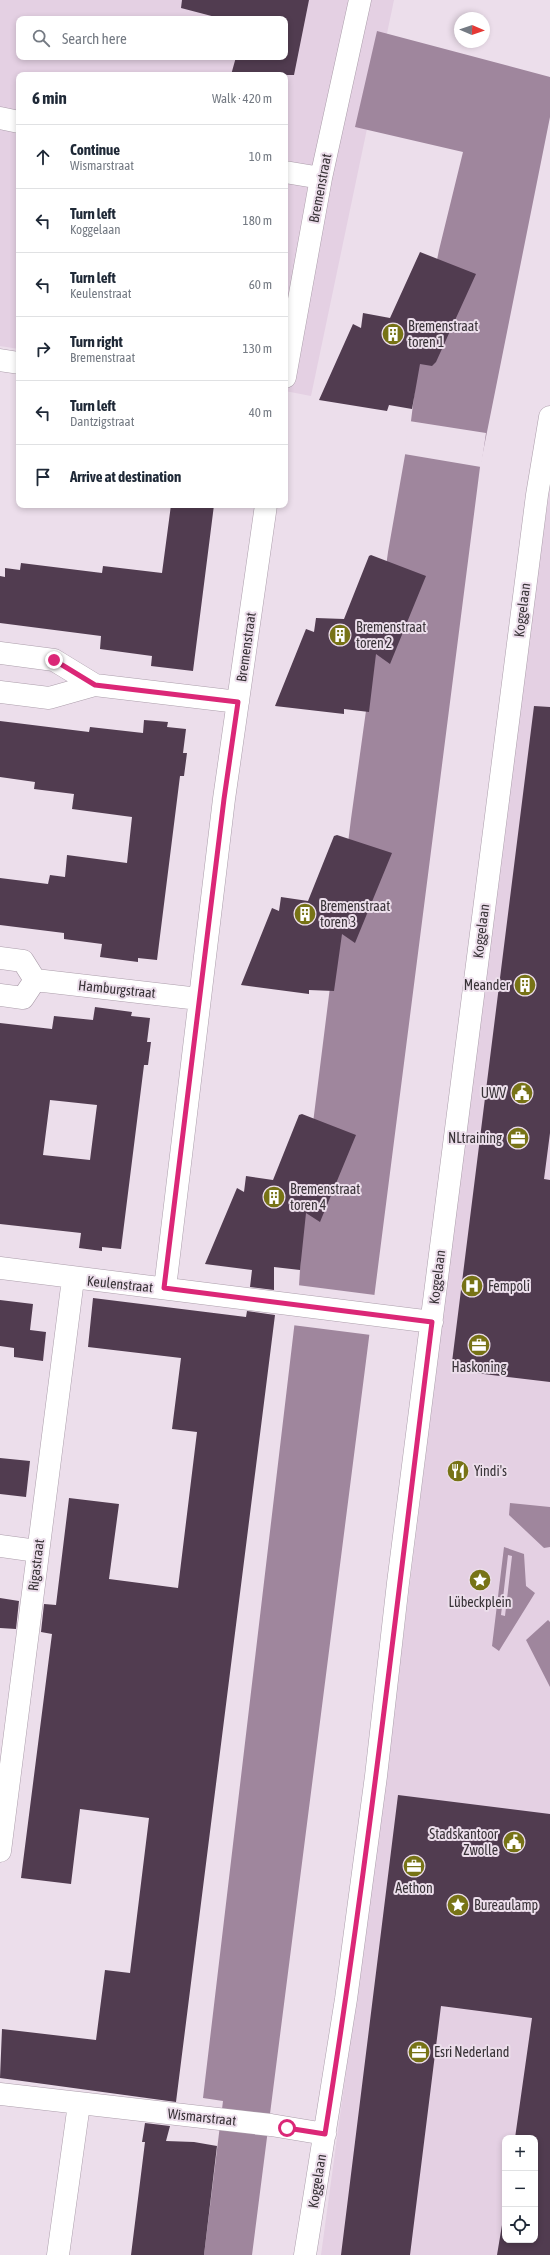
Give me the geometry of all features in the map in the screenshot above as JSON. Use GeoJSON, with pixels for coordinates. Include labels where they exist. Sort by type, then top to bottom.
{"type":"FeatureCollection","features":[{"type":"Feature","properties":{"kind":"street","name":"Bremenstraat"},"geometry":{"type":"LineString","coordinates":[[288,361],[322,178],[360,0]]}},
{"type":"Feature","properties":{"kind":"street"},"geometry":{"type":"LineString","coordinates":[[0,118],[16,121]]}},
{"type":"Feature","properties":{"kind":"street"},"geometry":{"type":"LineString","coordinates":[[288,172],[322,178]]}},
{"type":"Feature","properties":{"kind":"street"},"geometry":{"type":"LineString","coordinates":[[0,360],[16,363]]}},
{"type":"Feature","properties":{"kind":"street","name":"Koggelaan"},"geometry":{"type":"LineString","coordinates":[[305,2255],[346,1999],[376,1776],[537,496],[550,417]]}},
{"type":"Feature","properties":{"kind":"street","name":"Bremenstraat"},"geometry":{"type":"LineString","coordinates":[[164,1288],[223,807],[266,508]]}},
{"type":"Feature","properties":{"kind":"street"},"geometry":{"type":"LineString","coordinates":[[0,653],[54,660],[95,685]]}},
{"type":"Feature","properties":{"kind":"street"},"geometry":{"type":"LineString","coordinates":[[0,692],[49,698],[95,685],[238,702]]}},
{"type":"Feature","properties":{"kind":"street"},"geometry":{"type":"LineString","coordinates":[[0,958],[23,961],[35,980],[23,998],[0,995]]}},
{"type":"Feature","properties":{"kind":"street","name":"Hamburgstraat"},"geometry":{"type":"LineString","coordinates":[[35,980],[199,999]]}},
{"type":"Feature","properties":{"kind":"street","name":"Keulenstraat"},"geometry":{"type":"LineString","coordinates":[[0,1268],[73,1279],[164,1288],[432,1322]]}},
{"type":"Feature","properties":{"kind":"street","name":"Rigastraat"},"geometry":{"type":"LineString","coordinates":[[0,1851],[2,1815],[73,1279]]}},
{"type":"Feature","properties":{"kind":"street"},"geometry":{"type":"LineString","coordinates":[[0,1546],[37,1551]]}},
{"type":"Feature","properties":{"kind":"street","name":"Wismarstraat"},"geometry":{"type":"LineString","coordinates":[[0,2094],[271,2125],[325,2134]]}},
{"type":"Feature","properties":{"kind":"street"},"geometry":{"type":"LineString","coordinates":[[58,2255],[79,2104]]}},
{"type":"Feature","properties":{"kind":"shaded area"},"geometry":{"type":"Polygon","coordinates":[[[0,0],[394,0],[311,396],[288,392],[288,72],[16,72],[16,349],[0,346],[0,0]]]}},
{"type":"Feature","properties":{"kind":"shaded area"},"geometry":{"type":"Polygon","coordinates":[[[377,31],[550,77],[550,117],[480,467],[252,2255],[204,2255],[223,2101],[203,2098],[299,1286],[305,1187],[351,819],[388,552],[411,421],[421,339],[439,250],[463,152],[355,127],[377,31]]]}},
{"type":"Feature","properties":{"kind":"shaded area"},"geometry":{"type":"Polygon","coordinates":[[[550,488],[550,2255],[321,2255],[384,1793],[522,675],[550,488]]]}},
{"type":"Feature","properties":{"kind":"shaded area"},"geometry":{"type":"Polygon","coordinates":[[[510,1503],[550,1507],[550,1547],[544,1548],[509,1515],[510,1503]]]}},
{"type":"Feature","properties":{"kind":"shaded area"},"geometry":{"type":"Polygon","coordinates":[[[504,1547],[524,1554],[526,1586],[535,1593],[499,1651],[492,1646],[504,1547]],[[508,1555],[501,1615],[505,1616],[512,1556],[508,1555]]]}},
{"type":"Feature","properties":{"kind":"shaded area"},"geometry":{"type":"Polygon","coordinates":[[[548,1620],[550,1622],[550,1687],[526,1640],[548,1620]]]}},
{"type":"Feature","properties":{"kind":"pier"},"geometry":{"type":"Polygon","coordinates":[[[409,421],[486,433],[481,467],[404,454],[409,421]]]}},
{"type":"Feature","properties":{"kind":"pier"},"geometry":{"type":"Polygon","coordinates":[[[297,1285],[375,1295],[371,1335],[292,1325],[297,1285]]]}},
{"type":"Feature","properties":{"kind":"building"},"geometry":{"type":"Polygon","coordinates":[[[182,0],[309,0],[294,75],[288,75],[288,72],[232,72],[235,60],[288,60],[288,16],[212,16],[181,8],[182,0]]]}},
{"type":"Feature","properties":{"kind":"building","name":"Bremenstraat toren 1"},"geometry":{"type":"Polygon","coordinates":[[[420,252],[476,274],[436,362],[432,366],[420,364],[412,409],[389,405],[387,411],[319,400],[353,324],[361,328],[363,313],[390,318],[420,252]]]}},
{"type":"Feature","properties":{"kind":"building"},"geometry":{"type":"Polygon","coordinates":[[[171,508],[214,508],[193,671],[151,666],[152,656],[100,649],[101,636],[0,623],[0,576],[5,577],[5,568],[20,570],[21,563],[102,573],[103,566],[162,573],[171,508]]]}},
{"type":"Feature","properties":{"kind":"building","name":"Bremenstraat toren 2"},"geometry":{"type":"Polygon","coordinates":[[[371,555],[426,576],[390,664],[376,654],[369,712],[344,709],[344,714],[275,706],[306,629],[314,632],[316,618],[344,619],[369,556],[371,555]]]}},
{"type":"Feature","properties":{"kind":"building","name":"Meander"},"geometry":{"type":"Polygon","coordinates":[[[534,706],[550,707],[550,1133],[544,1179],[550,1180],[550,1382],[451,1370],[534,706]]]}},
{"type":"Feature","properties":{"kind":"building"},"geometry":{"type":"Polygon","coordinates":[[[144,720],[168,722],[167,727],[186,729],[183,753],[187,753],[184,776],[180,776],[157,960],[138,958],[138,962],[100,957],[102,944],[64,939],[64,933],[0,925],[0,878],[48,884],[50,875],[65,877],[67,855],[127,863],[132,817],[72,809],[74,794],[34,789],[35,782],[0,777],[0,721],[89,732],[90,727],[143,733],[144,720]]]}},
{"type":"Feature","properties":{"kind":"building","name":"Bremenstraat toren 3"},"geometry":{"type":"Polygon","coordinates":[[[337,835],[392,853],[355,943],[342,934],[334,991],[309,990],[309,994],[241,985],[272,908],[279,911],[281,897],[308,901],[334,836],[337,835]]]}},
{"type":"Feature","properties":{"kind":"building"},"geometry":{"type":"Polygon","coordinates":[[[95,1007],[132,1012],[131,1016],[150,1018],[147,1042],[151,1042],[148,1065],[144,1065],[121,1249],[102,1247],[102,1251],[79,1248],[81,1233],[0,1224],[0,1023],[52,1029],[54,1016],[93,1020],[95,1007]],[[50,1100],[43,1155],[90,1160],[97,1105],[50,1100]]]}},
{"type":"Feature","properties":{"kind":"building","name":"Bremenstraat toren 4"},"geometry":{"type":"Polygon","coordinates":[[[302,1114],[356,1135],[320,1222],[306,1213],[300,1270],[274,1267],[274,1290],[250,1287],[252,1270],[205,1264],[237,1188],[244,1192],[246,1176],[273,1180],[299,1115],[302,1114]]]}},
{"type":"Feature","properties":{"kind":"building"},"geometry":{"type":"Polygon","coordinates":[[[93,1298],[246,1317],[247,1311],[275,1315],[176,2102],[0,2078],[2,2029],[96,2040],[105,1970],[130,1973],[149,1818],[80,1809],[71,1884],[21,1878],[52,1634],[41,1632],[44,1604],[56,1605],[69,1498],[119,1504],[109,1579],[178,1588],[197,1432],[172,1429],[181,1358],[88,1347],[93,1298]]]}},
{"type":"Feature","properties":{"kind":"building"},"geometry":{"type":"Polygon","coordinates":[[[0,1300],[33,1304],[30,1330],[46,1332],[43,1361],[14,1357],[14,1348],[0,1346],[0,1300]]]}},
{"type":"Feature","properties":{"kind":"building"},"geometry":{"type":"Polygon","coordinates":[[[0,1458],[30,1461],[26,1497],[0,1494],[0,1458]]]}},
{"type":"Feature","properties":{"kind":"building"},"geometry":{"type":"Polygon","coordinates":[[[0,1598],[19,1601],[16,1629],[0,1628],[0,1598]]]}},
{"type":"Feature","properties":{"kind":"building"},"geometry":{"type":"Polygon","coordinates":[[[398,1795],[550,1814],[550,2255],[497,2255],[502,2225],[502,2243],[538,2243],[538,2135],[515,2135],[532,2018],[441,2006],[410,2255],[341,2255],[398,1795]]]}},
{"type":"Feature","properties":{"kind":"building"},"geometry":{"type":"Polygon","coordinates":[[[145,2123],[170,2126],[166,2141],[194,2142],[217,2146],[204,2255],[131,2255],[145,2142],[142,2142],[145,2123]]]}},
{"type":"Feature","properties":{"kind":"place","name":"Bremenstraat toren 1"},"geometry":{"type":"Point","coordinates":[393,334]}},
{"type":"Feature","properties":{"kind":"place","name":"Bremenstraat toren 2"},"geometry":{"type":"Point","coordinates":[340,635]}},
{"type":"Feature","properties":{"kind":"place","name":"Bremenstraat toren 3"},"geometry":{"type":"Point","coordinates":[305,914]}},
{"type":"Feature","properties":{"kind":"place","name":"Meander"},"geometry":{"type":"Point","coordinates":[525,985]}},
{"type":"Feature","properties":{"kind":"place","name":"UWV"},"geometry":{"type":"Point","coordinates":[522,1093]}},
{"type":"Feature","properties":{"kind":"place","name":"NLtraining"},"geometry":{"type":"Point","coordinates":[518,1138]}},
{"type":"Feature","properties":{"kind":"place","name":"Bremenstraat toren 4"},"geometry":{"type":"Point","coordinates":[274,1197]}},
{"type":"Feature","properties":{"kind":"place","name":"Fempoli"},"geometry":{"type":"Point","coordinates":[472,1286]}},
{"type":"Feature","properties":{"kind":"place","name":"Haskoning"},"geometry":{"type":"Point","coordinates":[479,1345]}},
{"type":"Feature","properties":{"kind":"place","name":"Yindi's"},"geometry":{"type":"Point","coordinates":[458,1471]}},
{"type":"Feature","properties":{"kind":"place","name":"Lübeckplein"},"geometry":{"type":"Point","coordinates":[480,1580]}},
{"type":"Feature","properties":{"kind":"place","name":"Stadskantoor Zwolle"},"geometry":{"type":"Point","coordinates":[514,1842]}},
{"type":"Feature","properties":{"kind":"place","name":"Aethon"},"geometry":{"type":"Point","coordinates":[414,1866]}},
{"type":"Feature","properties":{"kind":"place","name":"Bureaulamp"},"geometry":{"type":"Point","coordinates":[458,1905]}},
{"type":"Feature","properties":{"kind":"place","name":"Esri Nederland"},"geometry":{"type":"Point","coordinates":[419,2052]}},
{"type":"Feature","properties":{"kind":"route"},"geometry":{"type":"LineString","coordinates":[[54,660],[95,685],[238,702],[224,799],[164,1288],[288,1305],[432,1322],[398,1583],[376,1776],[346,1999],[325,2134],[287,2128]]}}]}
